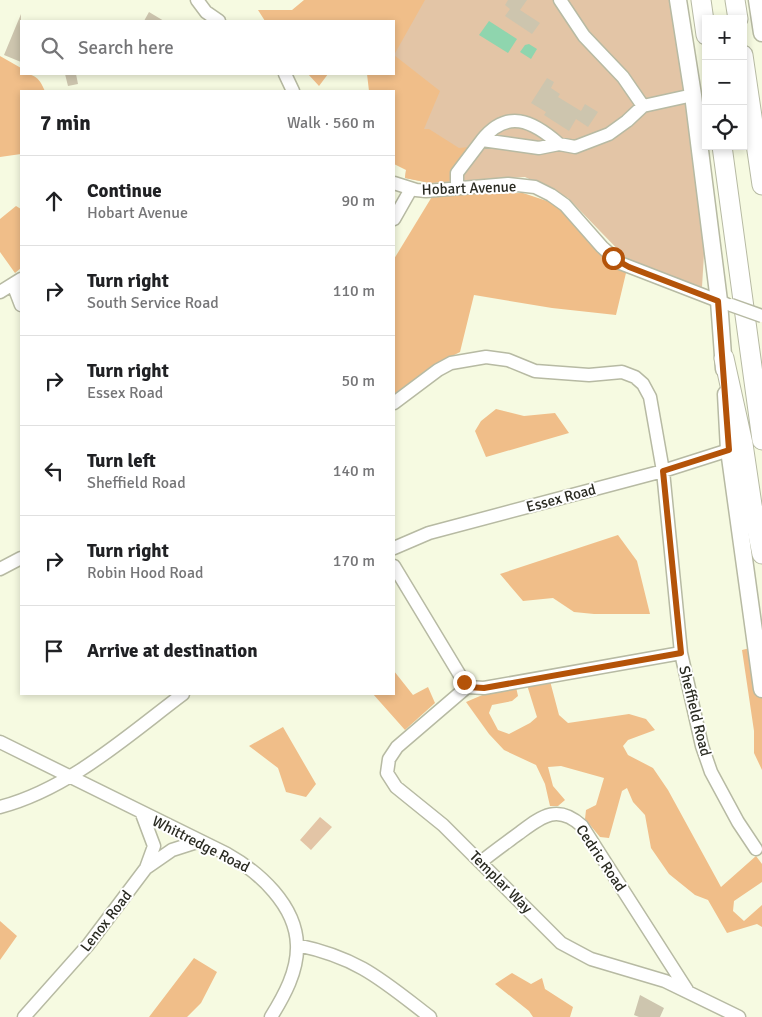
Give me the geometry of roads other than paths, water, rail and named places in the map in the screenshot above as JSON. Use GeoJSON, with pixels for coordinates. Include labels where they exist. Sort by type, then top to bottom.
{"type":"FeatureCollection","features":[{"type":"Feature","properties":{"kind":"highway"},"geometry":{"type":"LineString","coordinates":[[701,0],[703,15]]}},
{"type":"Feature","properties":{"kind":"highway"},"geometry":{"type":"LineString","coordinates":[[735,0],[737,15]]}},
{"type":"Feature","properties":{"kind":"highway"},"geometry":{"type":"LineString","coordinates":[[744,60],[762,185]]}},
{"type":"Feature","properties":{"kind":"highway"},"geometry":{"type":"LineString","coordinates":[[723,150],[762,440]]}},
{"type":"Feature","properties":{"kind":"highway"},"geometry":{"type":"LineString","coordinates":[[724,358],[743,444],[752,505],[762,554]]}},
{"type":"Feature","properties":{"kind":"main road"},"geometry":{"type":"LineString","coordinates":[[678,0],[725,303],[724,358],[729,450],[762,689]]}},
{"type":"Feature","properties":{"kind":"main road"},"geometry":{"type":"LineString","coordinates":[[757,0],[762,33]]}},
{"type":"Feature","properties":{"kind":"street"},"geometry":{"type":"LineString","coordinates":[[197,0],[206,12],[218,20]]}},
{"type":"Feature","properties":{"kind":"street"},"geometry":{"type":"LineString","coordinates":[[560,0],[584,36],[623,77],[643,106]]}},
{"type":"Feature","properties":{"kind":"street"},"geometry":{"type":"LineString","coordinates":[[285,75],[293,90]]}},
{"type":"Feature","properties":{"kind":"street"},"geometry":{"type":"LineString","coordinates":[[482,140],[539,148],[559,144],[575,147],[609,134],[643,106],[693,94]]}},
{"type":"Feature","properties":{"kind":"street"},"geometry":{"type":"LineString","coordinates":[[457,188],[457,173],[492,127],[513,119],[532,125],[559,144]]}},
{"type":"Feature","properties":{"kind":"street","name":"Hobart Avenue"},"geometry":{"type":"LineString","coordinates":[[395,183],[411,189],[426,191],[508,184],[535,187],[565,205],[602,247],[620,263],[762,316]]}},
{"type":"Feature","properties":{"kind":"street"},"geometry":{"type":"LineString","coordinates":[[395,217],[411,189]]}},
{"type":"Feature","properties":{"kind":"street"},"geometry":{"type":"LineString","coordinates":[[0,292],[17,282],[20,299]]}},
{"type":"Feature","properties":{"kind":"street","name":"Sheffield Road"},"geometry":{"type":"LineString","coordinates":[[395,402],[438,370],[451,364],[479,358],[499,357],[535,371],[589,374],[622,372],[635,377],[648,390],[663,471],[681,653],[711,772],[738,822],[756,849]]}},
{"type":"Feature","properties":{"kind":"street","name":"Essex Road"},"geometry":{"type":"LineString","coordinates":[[395,548],[429,533],[663,471],[729,450]]}},
{"type":"Feature","properties":{"kind":"street"},"geometry":{"type":"LineString","coordinates":[[0,569],[20,559]]}},
{"type":"Feature","properties":{"kind":"street"},"geometry":{"type":"LineString","coordinates":[[395,568],[467,687],[484,688],[681,653]]}},
{"type":"Feature","properties":{"kind":"street","name":"Templar Way"},"geometry":{"type":"LineString","coordinates":[[467,687],[397,747],[389,759],[387,773],[390,780],[406,796],[443,825],[561,944],[591,959],[665,981],[687,990],[739,1017]]}},
{"type":"Feature","properties":{"kind":"street"},"geometry":{"type":"LineString","coordinates":[[0,807],[26,800],[71,776],[182,695]]}},
{"type":"Feature","properties":{"kind":"street","name":"Whittredge Road"},"geometry":{"type":"LineString","coordinates":[[0,742],[244,863],[270,886],[287,913],[297,945],[290,980],[271,1017]]}},
{"type":"Feature","properties":{"kind":"street"},"geometry":{"type":"LineString","coordinates":[[142,814],[154,846],[146,868]]}},
{"type":"Feature","properties":{"kind":"street","name":"Cedric Road"},"geometry":{"type":"LineString","coordinates":[[481,862],[539,818],[559,814],[575,819],[582,826],[687,990]]}},
{"type":"Feature","properties":{"kind":"street","name":"Lenox Road"},"geometry":{"type":"LineString","coordinates":[[24,1017],[88,946],[146,868],[172,850],[200,841]]}},
{"type":"Feature","properties":{"kind":"street"},"geometry":{"type":"LineString","coordinates":[[297,945],[344,958],[373,972],[430,1017]]}}]}
